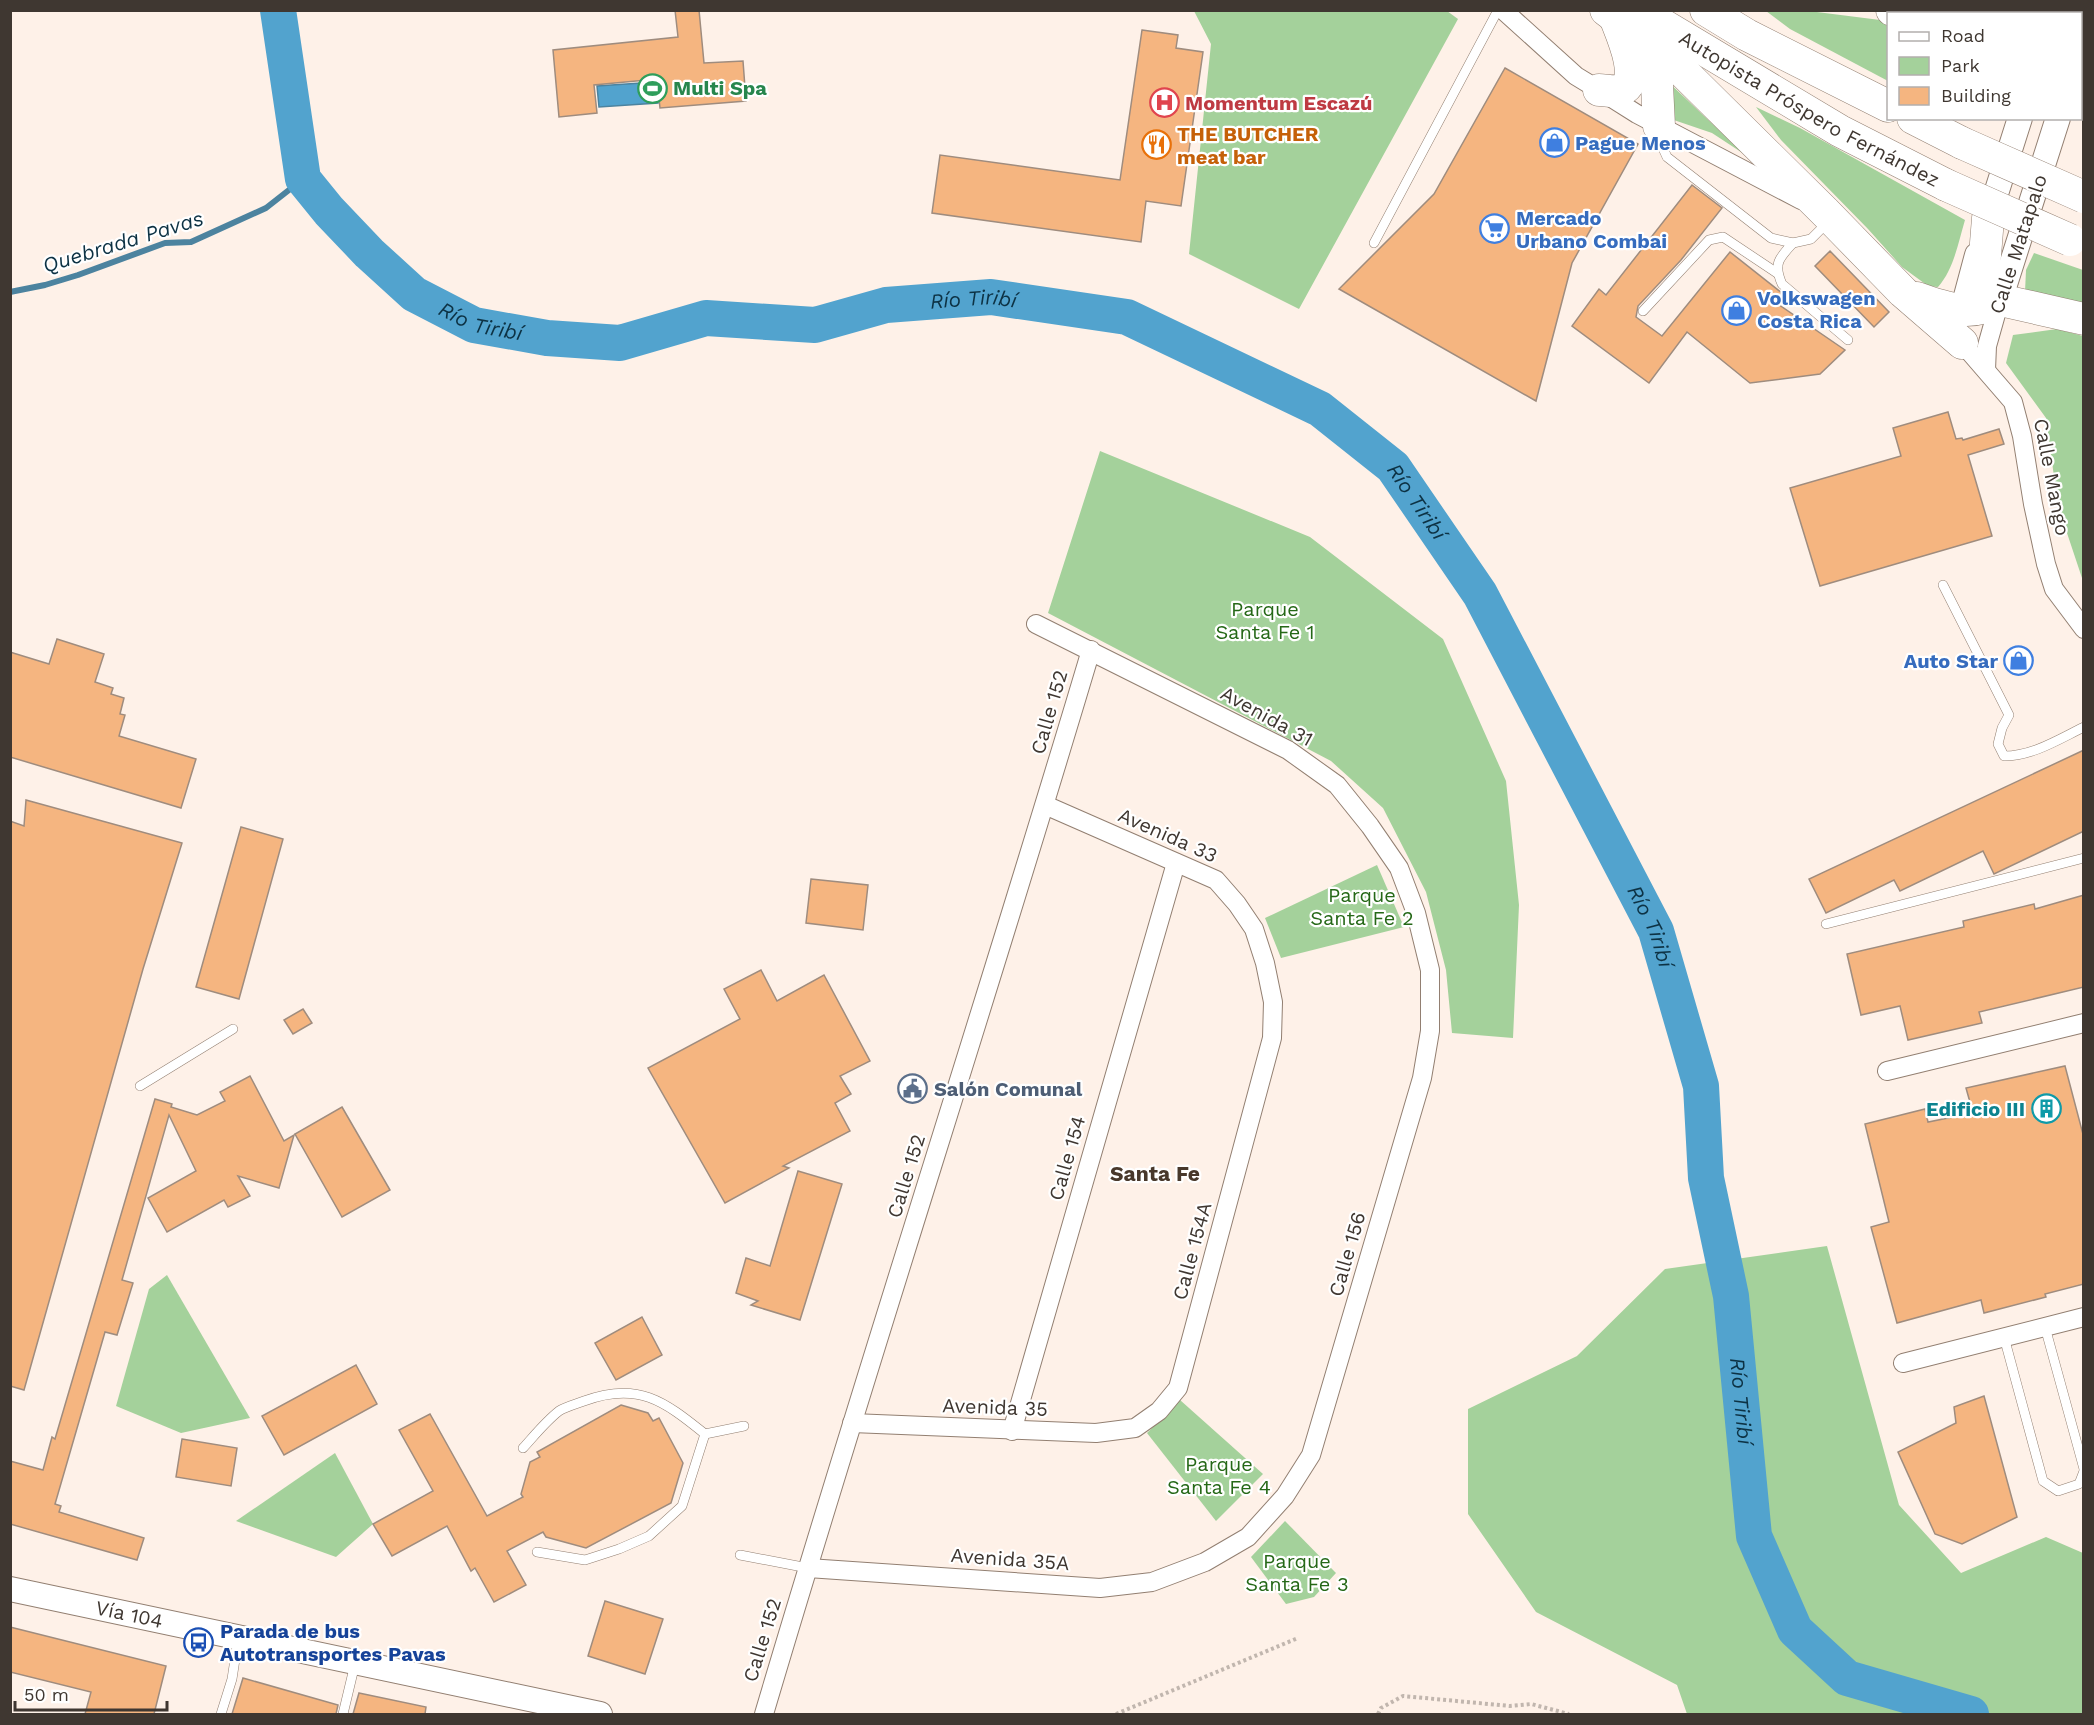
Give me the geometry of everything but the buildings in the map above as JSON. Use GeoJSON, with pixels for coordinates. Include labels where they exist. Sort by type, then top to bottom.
{"type":"FeatureCollection","features":[{"type":"Feature","properties":{"kind":"highway","name":"Autopista Próspero Fernández"},"geometry":{"type":"LineString","coordinates":[[1706,10],[1747,35],[1887,105]]}},
{"type":"Feature","properties":{"kind":"highway"},"geometry":{"type":"LineString","coordinates":[[1599,90],[1618,91],[1630,84],[1632,76],[1620,13]]}},
{"type":"Feature","properties":{"kind":"highway"},"geometry":{"type":"LineString","coordinates":[[1620,13],[1668,57],[1903,292],[1962,343]]}},
{"type":"Feature","properties":{"kind":"highway","name":"Autopista Próspero Fernández"},"geometry":{"type":"LineString","coordinates":[[1620,13],[1946,185],[2077,243]]}},
{"type":"Feature","properties":{"kind":"highway"},"geometry":{"type":"LineString","coordinates":[[1651,43],[1657,85],[1659,126]]}},
{"type":"Feature","properties":{"kind":"highway"},"geometry":{"type":"LineString","coordinates":[[1917,120],[1962,143],[2084,197]]}},
{"type":"Feature","properties":{"kind":"highway"},"geometry":{"type":"LineString","coordinates":[[1988,218],[1983,281],[1991,294],[1996,314]]}},
{"type":"Feature","properties":{"kind":"highway"},"geometry":{"type":"LineString","coordinates":[[1903,292],[1936,305],[1962,311],[1978,310],[1996,314],[2069,317]]}},
{"type":"Feature","properties":{"kind":"main road","name":"Calle Matapalo"},"geometry":{"type":"LineString","coordinates":[[1962,311],[1988,218],[2019,120]]}},
{"type":"Feature","properties":{"kind":"main road","name":"Calle Matapalo"},"geometry":{"type":"LineString","coordinates":[[1996,314],[2057,120]]}},
{"type":"Feature","properties":{"kind":"main road","name":"Vía 104"},"geometry":{"type":"LineString","coordinates":[[10,1589],[600,1714]]}},
{"type":"Feature","properties":{"kind":"main road","name":"Vía 104"},"geometry":{"type":"LineString","coordinates":[[10,1601],[585,1714]]}},
{"type":"Feature","properties":{"kind":"street"},"geometry":{"type":"LineString","coordinates":[[1503,10],[1576,76],[1659,126],[1828,216]]}},
{"type":"Feature","properties":{"kind":"street","name":"Calle Matapalo"},"geometry":{"type":"LineString","coordinates":[[1962,311],[1959,332],[1962,343]]}},
{"type":"Feature","properties":{"kind":"street","name":"Calle Matapalo"},"geometry":{"type":"LineString","coordinates":[[1986,370],[1988,346],[1996,314]]}},
{"type":"Feature","properties":{"kind":"street","name":"Calle Mango"},"geometry":{"type":"LineString","coordinates":[[1962,343],[2013,402],[2022,436],[2046,564],[2054,589],[2084,629]]}},
{"type":"Feature","properties":{"kind":"street","name":"Avenida 31"},"geometry":{"type":"LineString","coordinates":[[1036,624],[1288,750],[1337,785],[1370,826],[1399,868],[1416,913]]}},
{"type":"Feature","properties":{"kind":"street","name":"Calle 152"},"geometry":{"type":"LineString","coordinates":[[764,1714],[1091,650]]}},
{"type":"Feature","properties":{"kind":"street","name":"Avenida 33"},"geometry":{"type":"LineString","coordinates":[[1045,805],[1216,880],[1238,904],[1254,929]]}},
{"type":"Feature","properties":{"kind":"street","name":"Calle 154"},"geometry":{"type":"LineString","coordinates":[[1012,1431],[1176,863]]}},
{"type":"Feature","properties":{"kind":"street","name":"Calle 156"},"geometry":{"type":"LineString","coordinates":[[1205,1562],[1248,1537],[1285,1496],[1311,1455],[1422,1078],[1430,1031],[1430,970],[1416,913]]}},
{"type":"Feature","properties":{"kind":"street","name":"Calle 154A"},"geometry":{"type":"LineString","coordinates":[[1135,1428],[1159,1411],[1178,1388],[1272,1038],[1273,1002],[1265,963],[1254,929]]}},
{"type":"Feature","properties":{"kind":"street"},"geometry":{"type":"LineString","coordinates":[[1887,1071],[2084,1023]]}},
{"type":"Feature","properties":{"kind":"street"},"geometry":{"type":"LineString","coordinates":[[1903,1363],[2084,1317]]}},
{"type":"Feature","properties":{"kind":"street","name":"Avenida 35"},"geometry":{"type":"LineString","coordinates":[[852,1423],[1096,1434],[1135,1428]]}},
{"type":"Feature","properties":{"kind":"street","name":"Avenida 35A"},"geometry":{"type":"LineString","coordinates":[[808,1568],[1100,1588],[1152,1582],[1205,1562]]}},
{"type":"Feature","properties":{"kind":"lane"},"geometry":{"type":"LineString","coordinates":[[1374,243],[1498,10]]}},
{"type":"Feature","properties":{"kind":"lane"},"geometry":{"type":"LineString","coordinates":[[1659,126],[1661,144],[1667,157],[1770,238],[1793,243],[1811,239],[1828,216]]}},
{"type":"Feature","properties":{"kind":"lane"},"geometry":{"type":"LineString","coordinates":[[1643,311],[1709,240],[1718,237],[1723,237],[1777,273]]}},
{"type":"Feature","properties":{"kind":"lane"},"geometry":{"type":"LineString","coordinates":[[1793,243],[1778,261],[1777,273],[1782,284],[1848,340]]}},
{"type":"Feature","properties":{"kind":"lane"},"geometry":{"type":"LineString","coordinates":[[1943,585],[2008,715],[1998,744],[2004,756],[2018,756],[2050,744],[2084,726]]}},
{"type":"Feature","properties":{"kind":"lane"},"geometry":{"type":"LineString","coordinates":[[1826,924],[2084,858]]}},
{"type":"Feature","properties":{"kind":"lane"},"geometry":{"type":"LineString","coordinates":[[140,1086],[233,1029]]}},
{"type":"Feature","properties":{"kind":"lane"},"geometry":{"type":"LineString","coordinates":[[2004,1337],[2043,1482],[2058,1491],[2079,1484],[2084,1470],[2045,1327]]}},
{"type":"Feature","properties":{"kind":"lane"},"geometry":{"type":"LineString","coordinates":[[523,1448],[560,1411],[614,1393],[626,1392],[670,1406],[705,1434]]}},
{"type":"Feature","properties":{"kind":"lane"},"geometry":{"type":"LineString","coordinates":[[705,1434],[744,1426]]}},
{"type":"Feature","properties":{"kind":"lane"},"geometry":{"type":"LineString","coordinates":[[537,1552],[585,1560],[649,1536],[682,1506],[705,1434]]}},
{"type":"Feature","properties":{"kind":"lane"},"geometry":{"type":"LineString","coordinates":[[740,1556],[808,1568]]}},
{"type":"Feature","properties":{"kind":"lane"},"geometry":{"type":"LineString","coordinates":[[221,1714],[232,1679],[237,1646]]}},
{"type":"Feature","properties":{"kind":"lane"},"geometry":{"type":"LineString","coordinates":[[343,1714],[354,1668]]}},
{"type":"Feature","properties":{"kind":"path"},"geometry":{"type":"LineString","coordinates":[[1116,1714],[1298,1638]]}},
{"type":"Feature","properties":{"kind":"path"},"geometry":{"type":"LineString","coordinates":[[1378,1714],[1381,1708],[1403,1696],[1510,1706],[1531,1704],[1569,1714]]}},
{"type":"Feature","properties":{"kind":"green space"},"geometry":{"type":"Polygon","coordinates":[[[1194,11],[1447,11],[1458,19],[1299,309],[1189,254],[1211,44],[1194,11]]]}},
{"type":"Feature","properties":{"kind":"green space"},"geometry":{"type":"Polygon","coordinates":[[[1766,11],[1809,11],[1887,21],[1887,80],[1790,29],[1766,11]]]}},
{"type":"Feature","properties":{"kind":"green space"},"geometry":{"type":"Polygon","coordinates":[[[1662,76],[1744,154],[1712,133],[1665,117],[1662,76]]]}},
{"type":"Feature","properties":{"kind":"green space"},"geometry":{"type":"Polygon","coordinates":[[[1756,107],[1800,128],[1965,220],[1952,264],[1938,287],[1928,286],[1902,267],[1781,140],[1756,107]]]}},
{"type":"Feature","properties":{"kind":"green space"},"geometry":{"type":"Polygon","coordinates":[[[2034,253],[2083,270],[2083,303],[2025,292],[2026,270],[2034,253]]]}},
{"type":"Feature","properties":{"kind":"green space"},"geometry":{"type":"Polygon","coordinates":[[[2057,329],[2083,336],[2083,581],[2058,506],[2046,418],[2006,363],[2013,335],[2057,329]]]}},
{"type":"Feature","properties":{"kind":"green space","name":"Parque Santa Fe 1"},"geometry":{"type":"Polygon","coordinates":[[[1100,451],[1310,537],[1443,639],[1506,781],[1519,905],[1513,1038],[1452,1033],[1446,970],[1426,892],[1383,808],[1331,761],[1048,613],[1100,451]]]}},
{"type":"Feature","properties":{"kind":"green space","name":"Parque Santa Fe 2"},"geometry":{"type":"Polygon","coordinates":[[[1377,865],[1404,927],[1281,958],[1265,918],[1377,865]]]}},
{"type":"Feature","properties":{"kind":"green space"},"geometry":{"type":"Polygon","coordinates":[[[1827,1246],[1899,1505],[1961,1573],[2046,1537],[2083,1553],[2083,1714],[1687,1714],[1677,1685],[1536,1612],[1468,1514],[1468,1409],[1577,1356],[1665,1269],[1827,1246]]]}},
{"type":"Feature","properties":{"kind":"green space"},"geometry":{"type":"Polygon","coordinates":[[[167,1275],[250,1418],[181,1433],[116,1406],[149,1289],[167,1275]]]}},
{"type":"Feature","properties":{"kind":"green space","name":"Parque Santa Fe 4"},"geometry":{"type":"Polygon","coordinates":[[[1180,1400],[1263,1474],[1216,1521],[1147,1433],[1180,1400]]]}},
{"type":"Feature","properties":{"kind":"green space"},"geometry":{"type":"Polygon","coordinates":[[[335,1453],[373,1524],[336,1557],[236,1521],[335,1453]]]}},
{"type":"Feature","properties":{"kind":"green space","name":"Parque Santa Fe 3"},"geometry":{"type":"Polygon","coordinates":[[[1285,1521],[1336,1573],[1314,1597],[1286,1604],[1251,1557],[1285,1521]]]}},
{"type":"Feature","properties":{"kind":"water"},"geometry":{"type":"Polygon","coordinates":[[[656,82],[658,103],[599,107],[597,86],[656,82]]]}},
{"type":"Feature","properties":{"kind":"waterway","name":"Río Tiribí"},"geometry":{"type":"LineString","coordinates":[[278,10],[303,179],[329,211],[369,253],[414,294],[474,325],[547,338],[620,343],[706,318],[815,325],[886,305],[991,297],[1127,317],[1320,409],[1393,467],[1480,594],[1656,931],[1701,1086],[1706,1178],[1731,1296],[1754,1536],[1795,1630],[1847,1678],[1971,1714]]}},
{"type":"Feature","properties":{"kind":"waterway","name":"Quebrada Pavas"},"geometry":{"type":"LineString","coordinates":[[10,292],[78,275],[165,243],[191,242],[266,208],[303,179]]}},
{"type":"Feature","properties":{"kind":"place","name":"Multi Spa"},"geometry":{"type":"Point","coordinates":[652,88]}},
{"type":"Feature","properties":{"kind":"place","name":"Momentum Escazú"},"geometry":{"type":"Point","coordinates":[1164,103]}},
{"type":"Feature","properties":{"kind":"place","name":"Pague Menos"},"geometry":{"type":"Point","coordinates":[1554,143]}},
{"type":"Feature","properties":{"kind":"place","name":"THE BUTCHER meat bar"},"geometry":{"type":"Point","coordinates":[1156,145]}},
{"type":"Feature","properties":{"kind":"place","name":"Mercado Urbano Combai"},"geometry":{"type":"Point","coordinates":[1495,229]}},
{"type":"Feature","properties":{"kind":"place","name":"Volkswagen Costa Rica"},"geometry":{"type":"Point","coordinates":[1736,310]}},
{"type":"Feature","properties":{"kind":"place","name":"Auto Star"},"geometry":{"type":"Point","coordinates":[2019,661]}},
{"type":"Feature","properties":{"kind":"place","name":"Salón Comunal"},"geometry":{"type":"Point","coordinates":[913,1089]}},
{"type":"Feature","properties":{"kind":"place","name":"Edificio III"},"geometry":{"type":"Point","coordinates":[2046,1109]}},
{"type":"Feature","properties":{"kind":"place","name":"Parada de bus Autotransportes Pavas"},"geometry":{"type":"Point","coordinates":[199,1643]}},
{"type":"Feature","properties":{"kind":"district","name":"Santa Fe"},"geometry":{"type":"Point","coordinates":[1155,1174]}}]}
